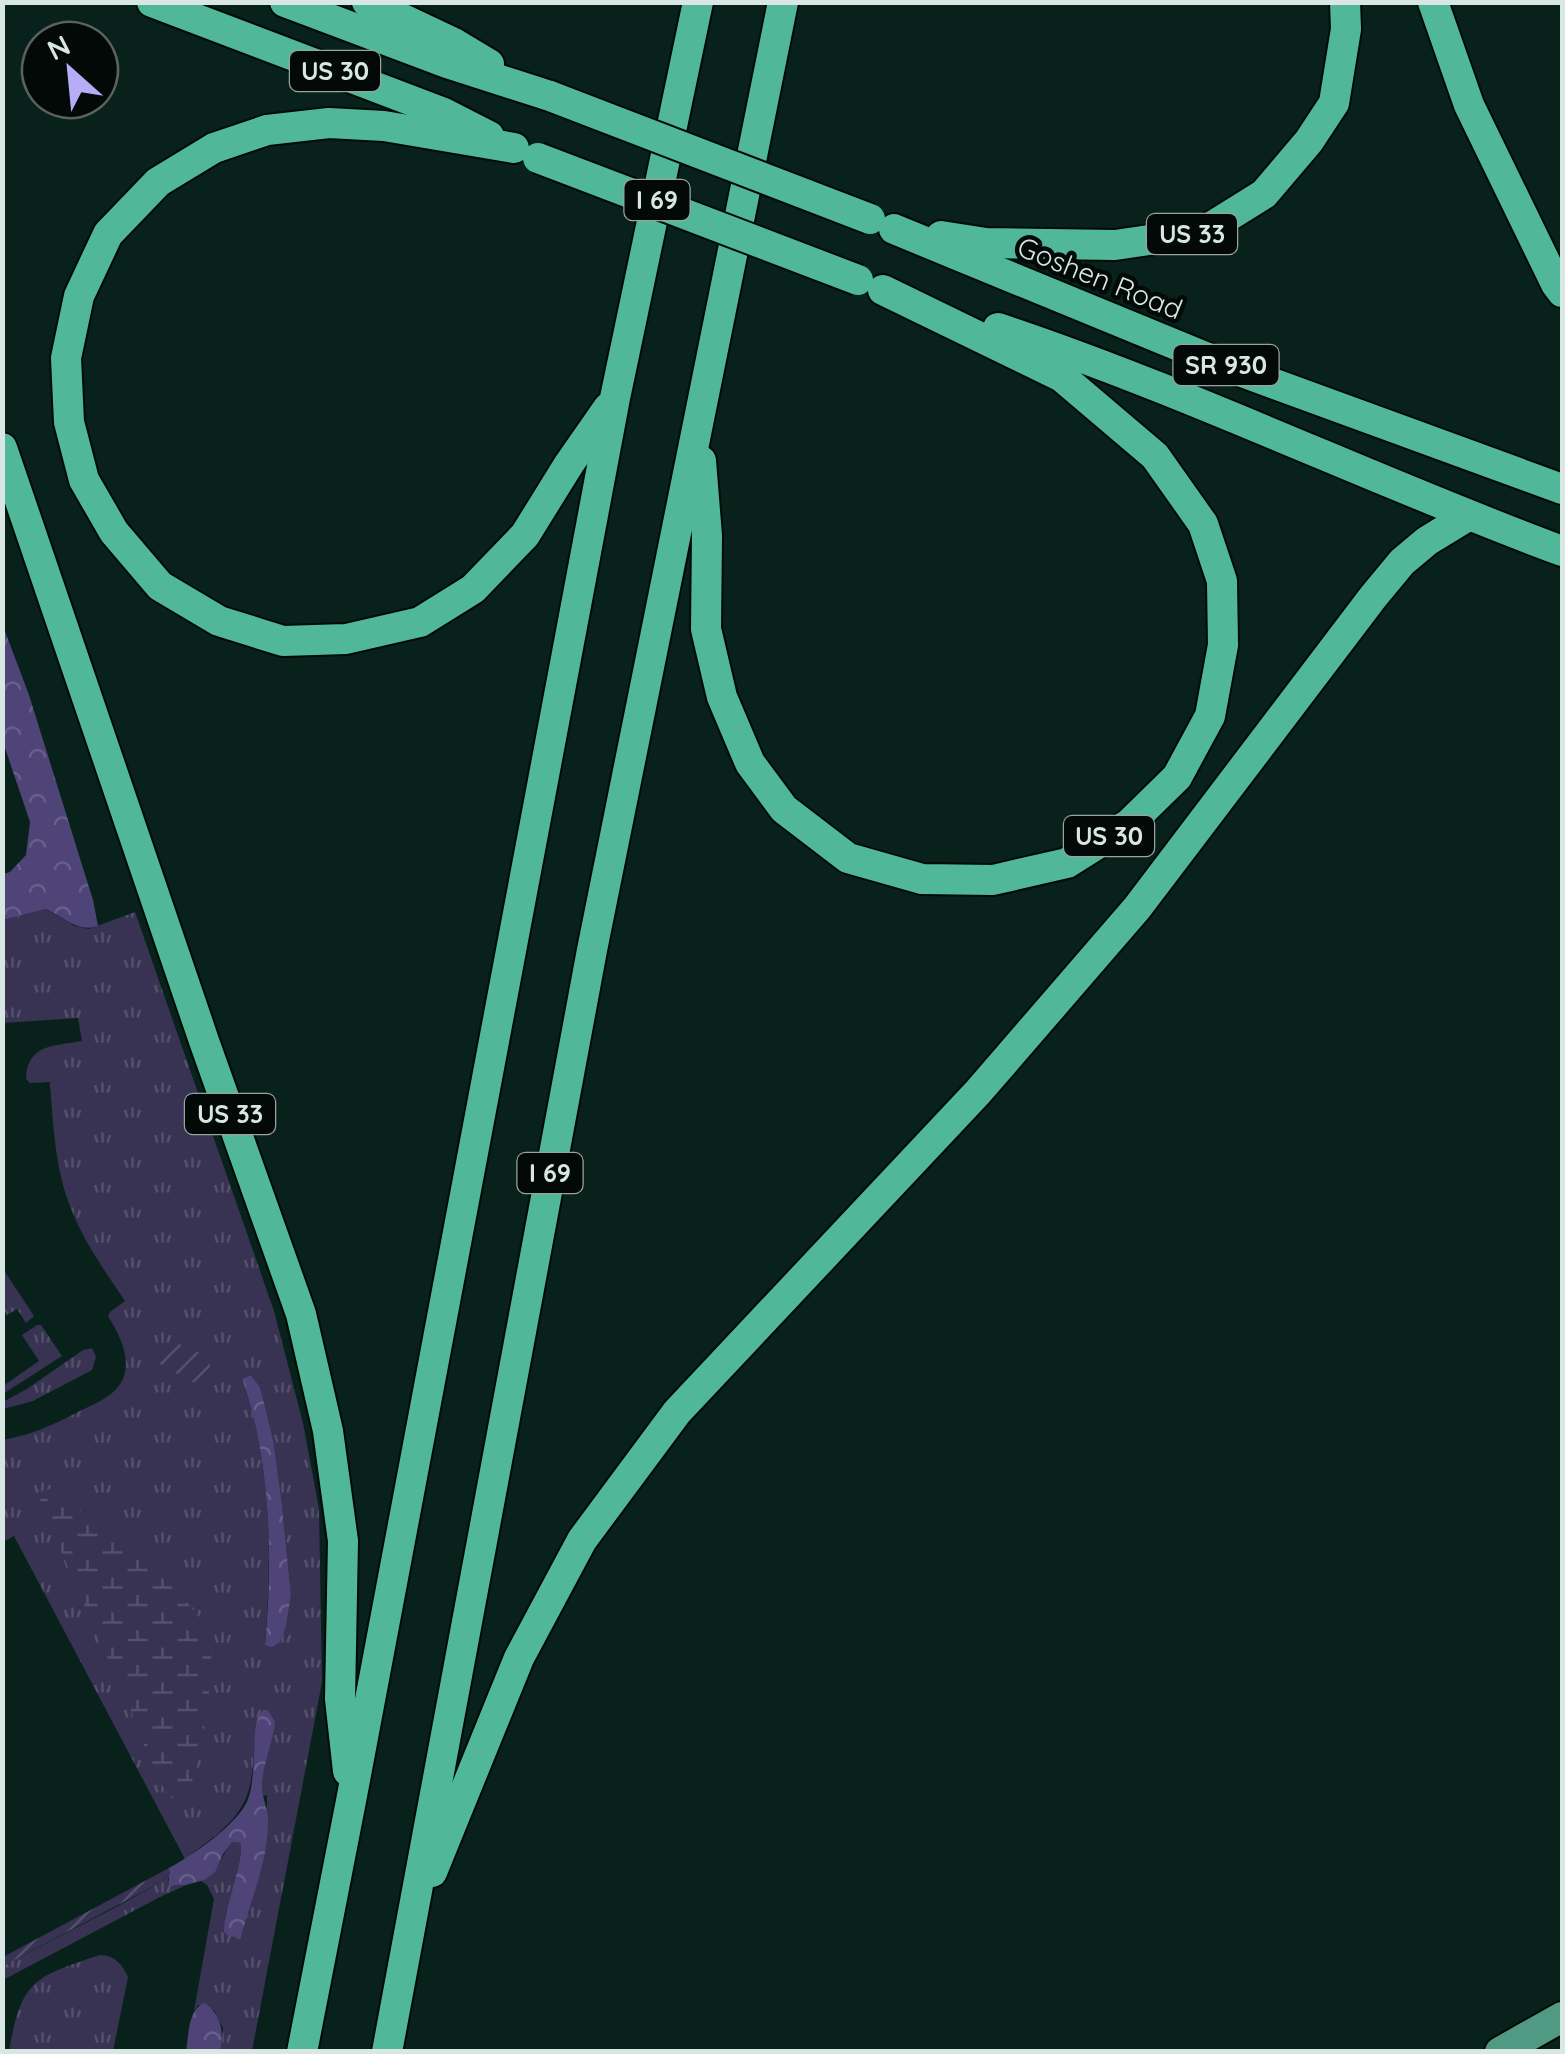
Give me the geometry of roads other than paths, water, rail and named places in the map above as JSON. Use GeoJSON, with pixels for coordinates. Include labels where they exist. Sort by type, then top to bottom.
{"type":"FeatureCollection","features":[{"type":"Feature","properties":{"kind":"highway","name":"US 30"},"geometry":{"type":"LineString","coordinates":[[152,2],[444,113],[526,153],[871,285],[1062,376],[1156,456],[1204,524],[1222,582],[1223,645],[1210,716],[1177,777],[1128,824],[1066,863],[993,880],[922,879],[848,858],[784,809],[750,763],[722,697],[706,629],[707,536],[698,422]]}},
{"type":"Feature","properties":{"kind":"highway","name":"US 33"},"geometry":{"type":"LineString","coordinates":[[285,2],[446,63],[540,92],[882,224],[986,243],[1114,245],[1203,232],[1264,194],[1334,104],[1346,29],[1346,2]]}},
{"type":"Feature","properties":{"kind":"highway"},"geometry":{"type":"LineString","coordinates":[[367,2],[454,43],[540,92]]}},
{"type":"Feature","properties":{"kind":"highway","name":"I 69"},"geometry":{"type":"LineString","coordinates":[[302,2052],[615,398],[698,2]]}},
{"type":"Feature","properties":{"kind":"highway","name":"I 69"},"geometry":{"type":"LineString","coordinates":[[388,2052],[592,950],[783,2]]}},
{"type":"Feature","properties":{"kind":"highway"},"geometry":{"type":"LineString","coordinates":[[774,50],[799,2]]}},
{"type":"Feature","properties":{"kind":"highway"},"geometry":{"type":"LineString","coordinates":[[1433,2],[1469,105],[1562,292]]}},
{"type":"Feature","properties":{"kind":"highway"},"geometry":{"type":"LineString","coordinates":[[526,153],[384,126],[329,123],[267,130],[214,148],[158,182],[108,234],[79,296],[66,358],[69,422],[84,480],[114,532],[160,586],[219,621],[283,641],[346,639],[420,622],[474,589],[525,535],[615,398]]}},
{"type":"Feature","properties":{"kind":"highway","name":"Goshen Road"},"geometry":{"type":"LineString","coordinates":[[882,224],[1242,372],[1562,490]]}},
{"type":"Feature","properties":{"kind":"highway","name":"SR 930"},"geometry":{"type":"LineString","coordinates":[[871,285],[1069,352],[1562,551]]}},
{"type":"Feature","properties":{"kind":"highway","name":"US 33"},"geometry":{"type":"LineString","coordinates":[[2,448],[301,1314],[328,1431],[343,1541],[340,1699],[352,1802]]}},
{"type":"Feature","properties":{"kind":"highway"},"geometry":{"type":"LineString","coordinates":[[410,1925],[519,1658],[582,1540],[677,1412],[978,1092],[1137,908],[1402,562],[1468,516]]}},
{"type":"Feature","properties":{"kind":"main road"},"geometry":{"type":"LineString","coordinates":[[1500,2052],[1562,2018]]}}]}
